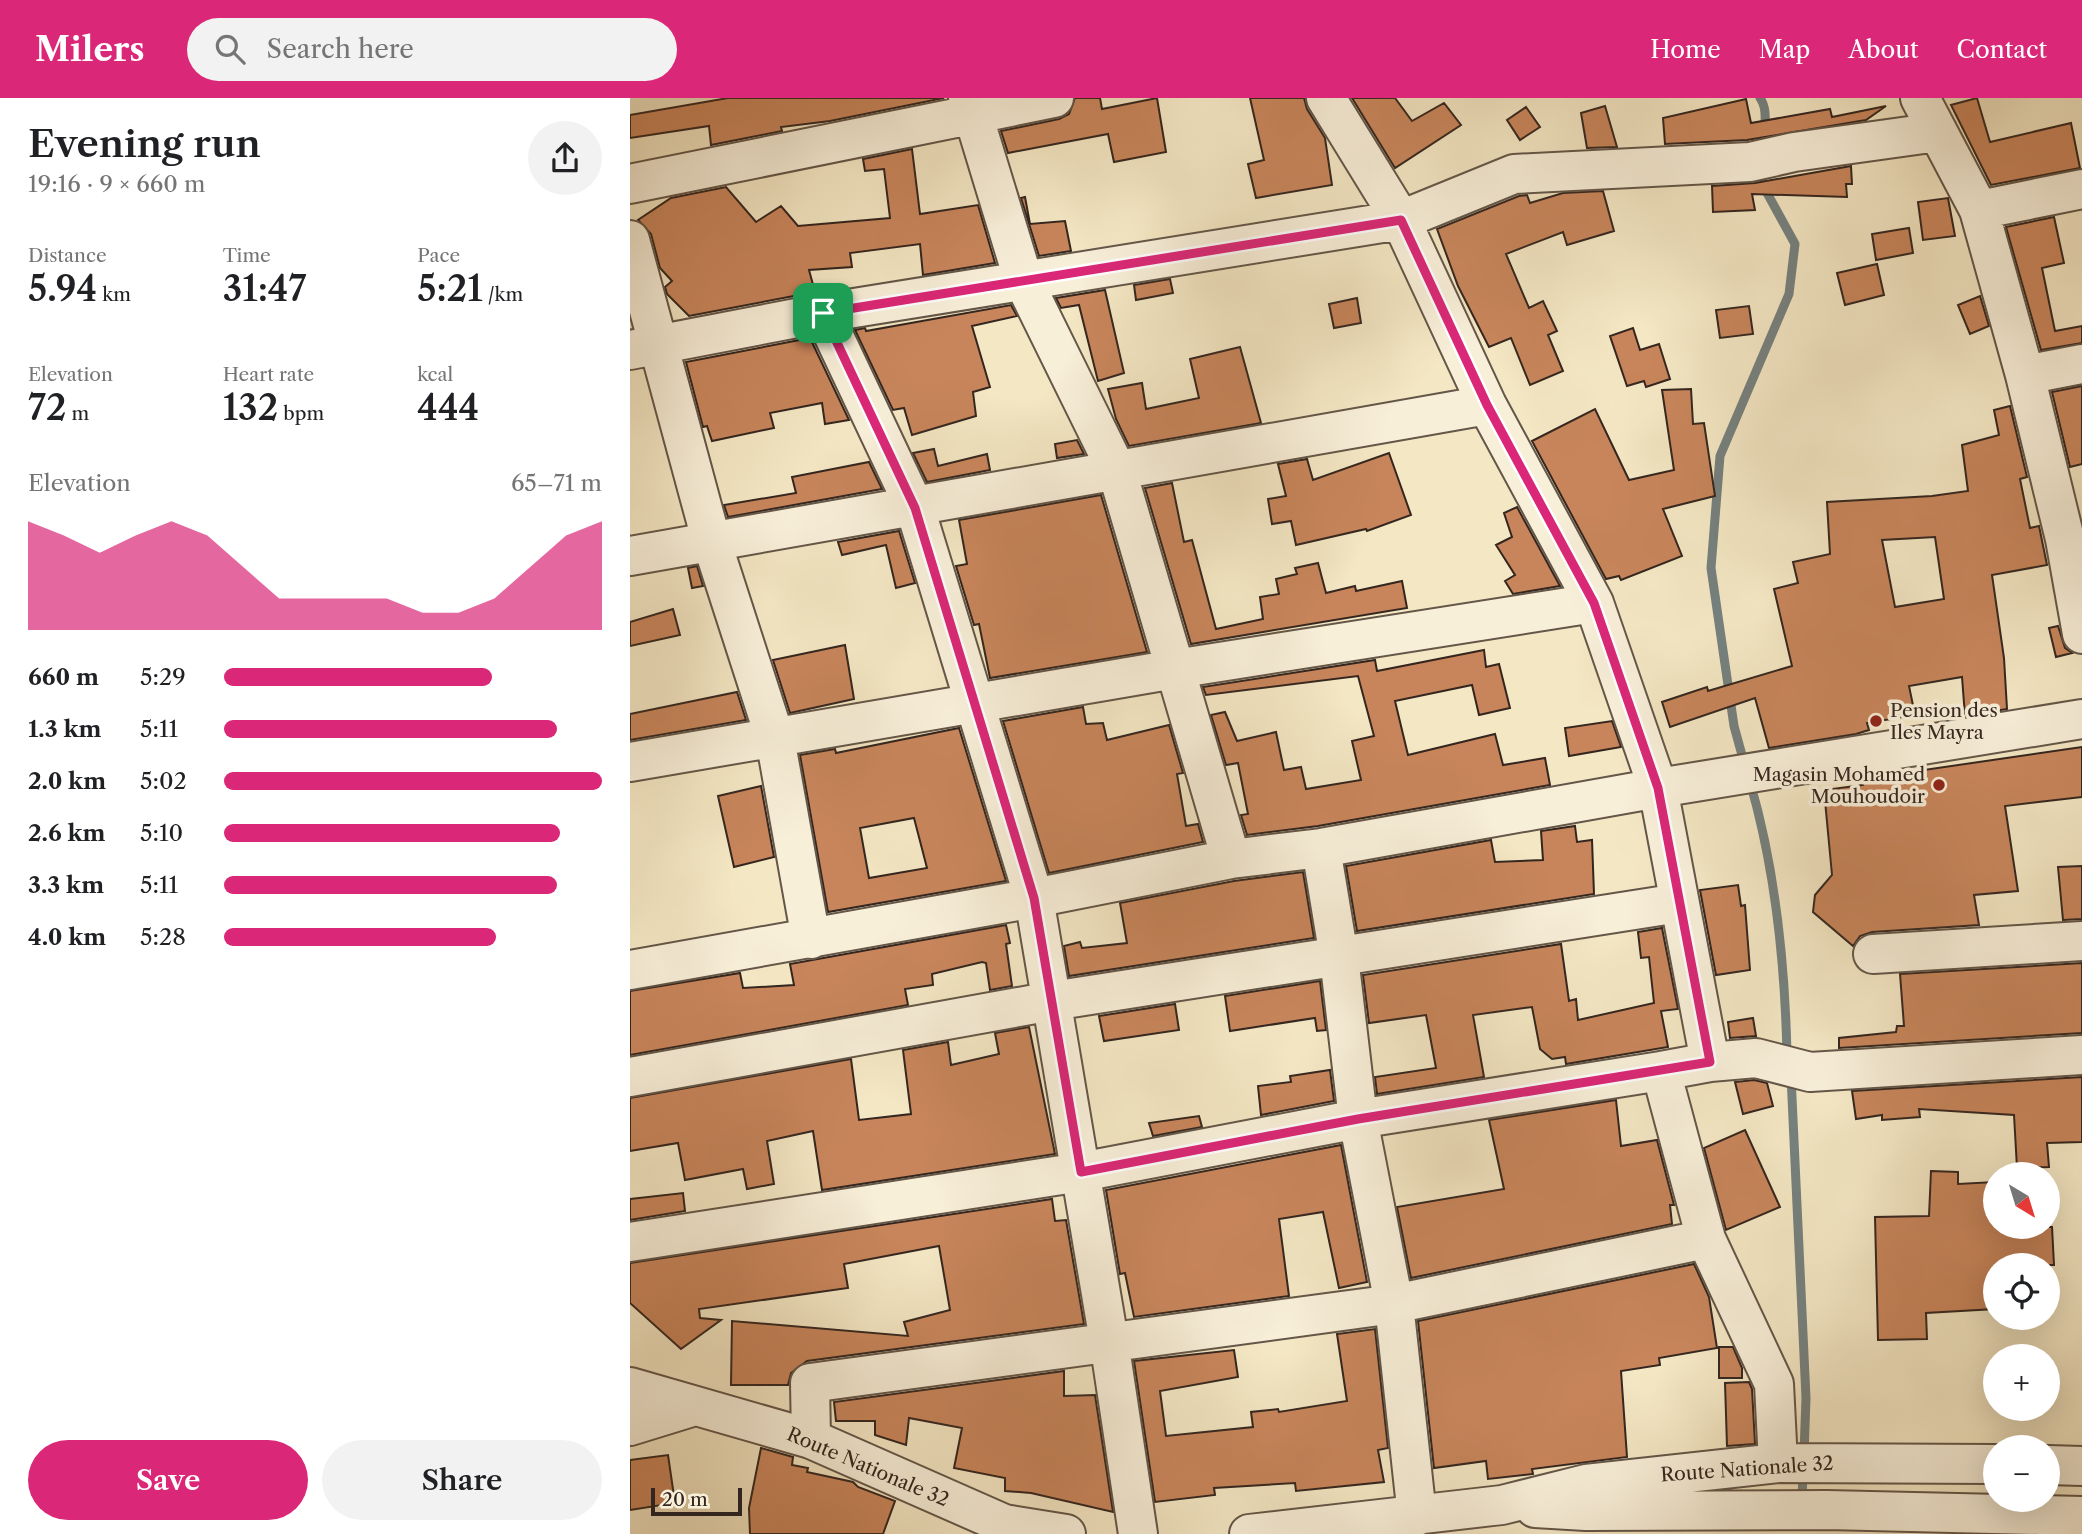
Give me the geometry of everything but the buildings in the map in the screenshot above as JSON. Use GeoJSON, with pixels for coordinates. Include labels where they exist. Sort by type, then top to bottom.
{"type":"FeatureCollection","features":[{"type":"Feature","properties":{"kind":"street"},"geometry":{"type":"LineString","coordinates":[[630,184],[970,106],[1055,98]]}},
{"type":"Feature","properties":{"kind":"street"},"geometry":{"type":"LineString","coordinates":[[1326,98],[1401,220],[1487,405],[1594,603],[1658,788],[1710,1062]]}},
{"type":"Feature","properties":{"kind":"street"},"geometry":{"type":"LineString","coordinates":[[1920,98],[1979,210],[2073,537],[2082,634]]}},
{"type":"Feature","properties":{"kind":"street"},"geometry":{"type":"LineString","coordinates":[[970,106],[1024,282],[1116,471],[1231,859]]}},
{"type":"Feature","properties":{"kind":"street"},"geometry":{"type":"LineString","coordinates":[[646,348],[823,313],[1401,220],[1514,174],[1750,162],[1794,152],[1938,132]]}},
{"type":"Feature","properties":{"kind":"street"},"geometry":{"type":"LineString","coordinates":[[1979,210],[2082,189]]}},
{"type":"Feature","properties":{"kind":"street"},"geometry":{"type":"LineString","coordinates":[[630,240],[646,348],[775,738],[811,939]]}},
{"type":"Feature","properties":{"kind":"street"},"geometry":{"type":"LineString","coordinates":[[823,313],[915,508],[1034,898],[1109,1341],[1138,1534]]}},
{"type":"Feature","properties":{"kind":"street"},"geometry":{"type":"LineString","coordinates":[[2025,375],[2082,364]]}},
{"type":"Feature","properties":{"kind":"street"},"geometry":{"type":"LineString","coordinates":[[630,556],[915,508],[1487,405]]}},
{"type":"Feature","properties":{"kind":"street"},"geometry":{"type":"LineString","coordinates":[[630,762],[1175,669],[1594,603]]}},
{"type":"Feature","properties":{"kind":"street"},"geometry":{"type":"LineString","coordinates":[[630,970],[1034,898],[1231,859],[1321,848],[1658,788],[2082,719]]}},
{"type":"Feature","properties":{"kind":"street"},"geometry":{"type":"LineString","coordinates":[[1321,848],[1339,957],[1358,1119],[1394,1304],[1417,1516]]}},
{"type":"Feature","properties":{"kind":"street"},"geometry":{"type":"LineString","coordinates":[[630,1077],[1052,1001],[1679,903]]}},
{"type":"Feature","properties":{"kind":"street"},"geometry":{"type":"LineString","coordinates":[[1872,954],[2082,941]]}},
{"type":"Feature","properties":{"kind":"street"},"geometry":{"type":"LineString","coordinates":[[630,1242],[1081,1172],[1358,1119],[1710,1062],[1756,1058],[1810,1072],[2082,1055]]}},
{"type":"Feature","properties":{"kind":"street"},"geometry":{"type":"LineString","coordinates":[[1661,1071],[1706,1238],[1774,1384],[1784,1463]]}},
{"type":"Feature","properties":{"kind":"street"},"geometry":{"type":"LineString","coordinates":[[811,1439],[810,1383],[1394,1304],[1706,1238]]}},
{"type":"Feature","properties":{"kind":"street","name":"Route Nationale 32"},"geometry":{"type":"LineString","coordinates":[[630,1387],[811,1439],[1004,1524],[1066,1534]]}},
{"type":"Feature","properties":{"kind":"street"},"geometry":{"type":"LineString","coordinates":[[630,1426],[695,1406]]}},
{"type":"Feature","properties":{"kind":"street","name":"Route Nationale 32"},"geometry":{"type":"LineString","coordinates":[[1248,1534],[1502,1505],[1586,1484],[1784,1463],[1983,1464]]}},
{"type":"Feature","properties":{"kind":"street"},"geometry":{"type":"LineString","coordinates":[[2060,1465],[2082,1466]]}},
{"type":"Feature","properties":{"kind":"street","name":"Route Nationale 32"},"geometry":{"type":"LineString","coordinates":[[1502,1505],[1586,1511],[1784,1510],[1838,1518],[2060,1522]]}},
{"type":"Feature","properties":{"kind":"waterway"},"geometry":{"type":"LineString","coordinates":[[1760,98],[1765,110],[1760,150]]}},
{"type":"Feature","properties":{"kind":"waterway"},"geometry":{"type":"LineString","coordinates":[[1745,766],[1734,726],[1711,568],[1720,456],[1789,294],[1795,244],[1755,171]]}},
{"type":"Feature","properties":{"kind":"waterway"},"geometry":{"type":"LineString","coordinates":[[1750,782],[1766,849],[1778,918],[1787,1055]]}},
{"type":"Feature","properties":{"kind":"waterway"},"geometry":{"type":"LineString","coordinates":[[1791,1076],[1806,1398],[1804,1454]]}},
{"type":"Feature","properties":{"kind":"waterway"},"geometry":{"type":"LineString","coordinates":[[1802,1502],[1803,1471]]}},
{"type":"Feature","properties":{"kind":"place","name":"Pension des Iles Mayra"},"geometry":{"type":"Point","coordinates":[1876,721]}},
{"type":"Feature","properties":{"kind":"place","name":"Magasin Mohamed Mouhoudoir"},"geometry":{"type":"Point","coordinates":[1939,785]}},
{"type":"Feature","properties":{"kind":"route"},"geometry":{"type":"LineString","coordinates":[[1401,220],[1487,405],[1594,603],[1658,788],[1710,1062],[1358,1119],[1081,1172],[1034,898],[915,508],[823,313],[1401,220]]}}]}
